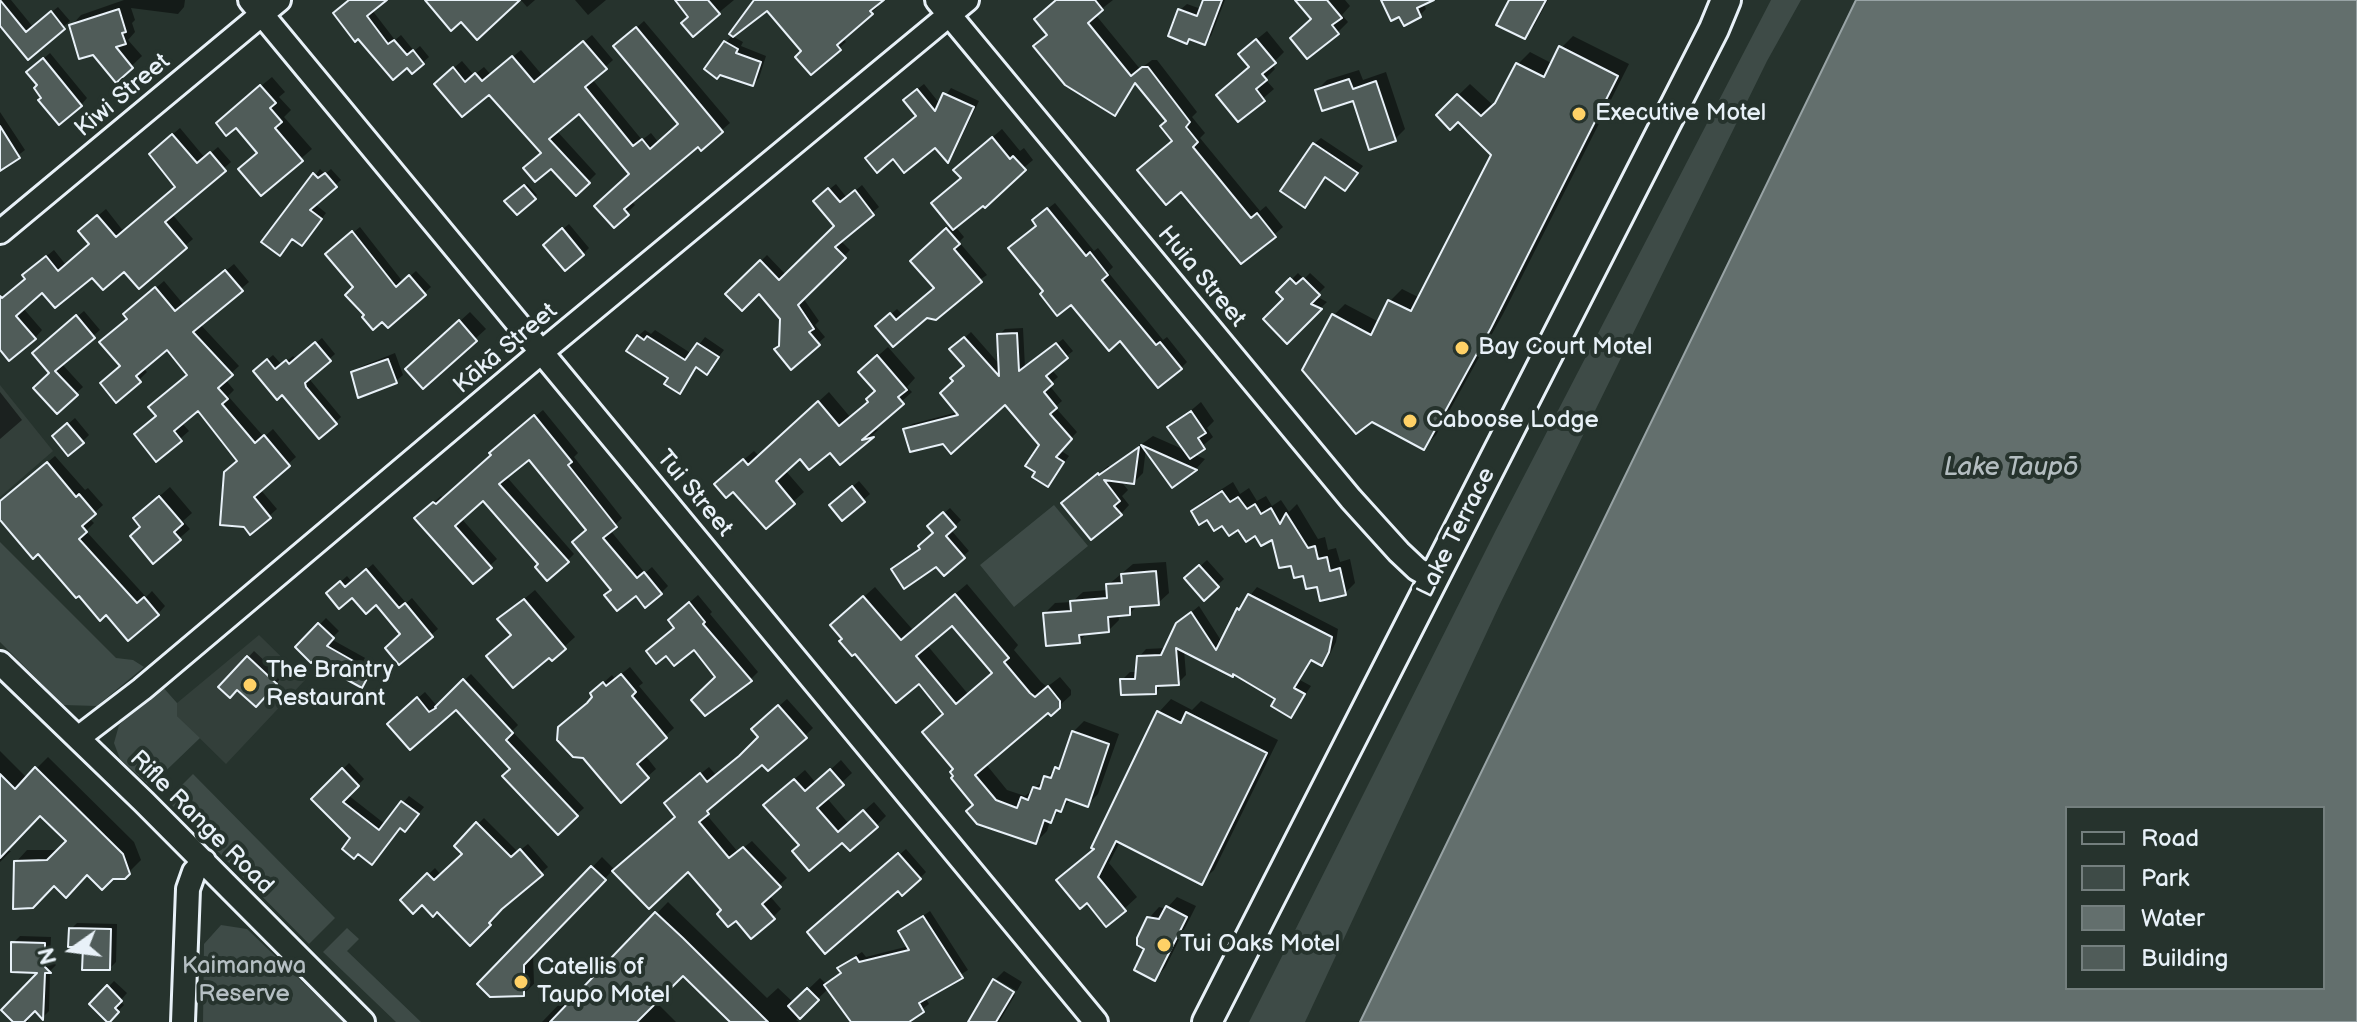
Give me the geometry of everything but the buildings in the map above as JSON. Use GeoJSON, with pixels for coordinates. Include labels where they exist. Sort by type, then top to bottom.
{"type":"FeatureCollection","features":[{"type":"Feature","properties":{"kind":"main road","name":"Lake Terrace"},"geometry":{"type":"LineString","coordinates":[[1207,1022],[1714,29],[1726,0]]}},
{"type":"Feature","properties":{"kind":"street","name":"Kākā Street"},"geometry":{"type":"LineString","coordinates":[[78,738],[142,689],[543,352],[943,7],[967,0]]}},
{"type":"Feature","properties":{"kind":"street","name":"Kiwi Street"},"geometry":{"type":"LineString","coordinates":[[0,232],[264,5]]}},
{"type":"Feature","properties":{"kind":"street","name":"Tui Street"},"geometry":{"type":"LineString","coordinates":[[264,5],[543,352],[1096,1022]]}},
{"type":"Feature","properties":{"kind":"street","name":"Huia Street"},"geometry":{"type":"LineString","coordinates":[[943,7],[1351,499],[1399,552],[1417,569],[1433,578]]}},
{"type":"Feature","properties":{"kind":"street","name":"Rifle Range Road"},"geometry":{"type":"LineString","coordinates":[[0,663],[204,861],[363,1022]]}},
{"type":"Feature","properties":{"kind":"street"},"geometry":{"type":"LineString","coordinates":[[183,1022],[188,889],[194,872],[204,861]]}},
{"type":"Feature","properties":{"kind":"shaded area"},"geometry":{"type":"Polygon","coordinates":[[[0,385],[53,451],[0,497],[0,385]]]}},
{"type":"Feature","properties":{"kind":"shaded area"},"geometry":{"type":"Polygon","coordinates":[[[259,635],[305,680],[226,764],[177,716],[177,703],[259,635]]]}},
{"type":"Feature","properties":{"kind":"green space"},"geometry":{"type":"Polygon","coordinates":[[[1771,0],[1801,0],[1767,61],[1500,604],[1305,1022],[1249,1022],[1496,530],[1771,0]]]}},
{"type":"Feature","properties":{"kind":"green space"},"geometry":{"type":"Polygon","coordinates":[[[1054,505],[1088,546],[1014,607],[980,565],[1054,505]]]}},
{"type":"Feature","properties":{"kind":"green space"},"geometry":{"type":"Polygon","coordinates":[[[0,542],[116,658],[133,660],[144,667],[97,706],[63,705],[0,642],[0,542]]]}},
{"type":"Feature","properties":{"kind":"green space"},"geometry":{"type":"Polygon","coordinates":[[[161,685],[177,703],[177,716],[200,738],[150,786],[120,759],[114,743],[119,725],[161,685]]]}},
{"type":"Feature","properties":{"kind":"green space"},"geometry":{"type":"Polygon","coordinates":[[[193,774],[335,918],[309,944],[167,800],[193,774]]]}},
{"type":"Feature","properties":{"kind":"green space","name":"Kaimanawa Reserve"},"geometry":{"type":"Polygon","coordinates":[[[221,925],[247,929],[344,1022],[203,1022],[204,944],[221,925]]]}},
{"type":"Feature","properties":{"kind":"green space"},"geometry":{"type":"Polygon","coordinates":[[[347,928],[359,939],[347,951],[421,1022],[396,1022],[323,952],[347,928]]]}},
{"type":"Feature","properties":{"kind":"water","name":"Lake Taupō"},"geometry":{"type":"Polygon","coordinates":[[[1856,0],[2357,0],[2357,1022],[1360,1022],[1856,0]]]}},
{"type":"Feature","properties":{"kind":"place","name":"Executive Motel"},"geometry":{"type":"Point","coordinates":[1579,114]}},
{"type":"Feature","properties":{"kind":"place","name":"Bay Court Motel"},"geometry":{"type":"Point","coordinates":[1462,348]}},
{"type":"Feature","properties":{"kind":"place","name":"Caboose Lodge"},"geometry":{"type":"Point","coordinates":[1410,421]}},
{"type":"Feature","properties":{"kind":"place","name":"The Brantry Restaurant"},"geometry":{"type":"Point","coordinates":[250,685]}},
{"type":"Feature","properties":{"kind":"place","name":"Tui Oaks Motel"},"geometry":{"type":"Point","coordinates":[1164,945]}},
{"type":"Feature","properties":{"kind":"place","name":"Catellis of Taupo Motel"},"geometry":{"type":"Point","coordinates":[521,982]}}]}
